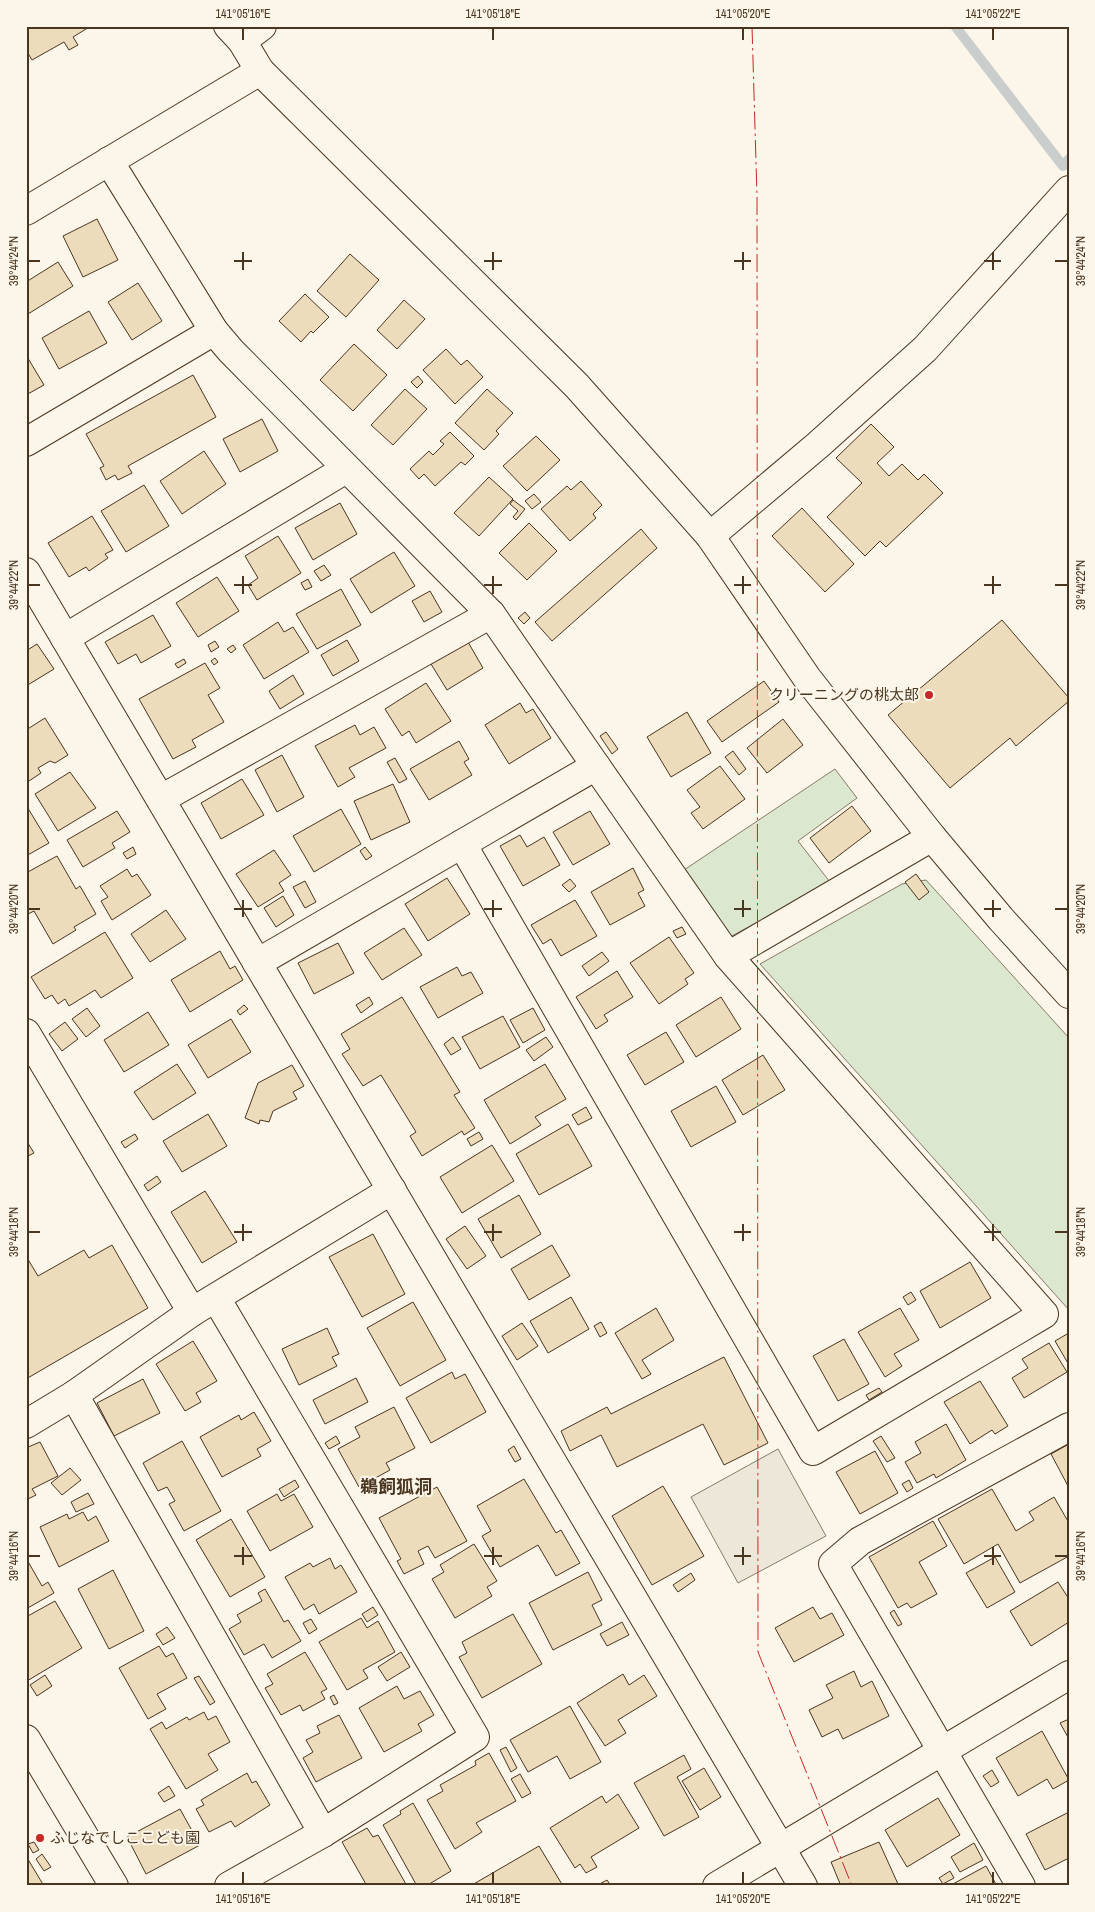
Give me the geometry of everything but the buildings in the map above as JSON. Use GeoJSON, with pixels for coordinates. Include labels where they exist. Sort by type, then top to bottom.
{"type":"FeatureCollection","features":[{"type":"Feature","properties":{"kind":"street"},"geometry":{"type":"LineString","coordinates":[[244,31],[260,71],[577,386],[710,536],[807,678],[932,838],[1001,919],[1069,994]]}},
{"type":"Feature","properties":{"kind":"street"},"geometry":{"type":"LineString","coordinates":[[26,211],[260,71]]}},
{"type":"Feature","properties":{"kind":"street"},"geometry":{"type":"LineString","coordinates":[[109,162],[214,331],[231,352],[491,614],[728,956],[1044,1314],[813,1450],[462,844]]}},
{"type":"Feature","properties":{"kind":"street"},"geometry":{"type":"LineString","coordinates":[[710,536],[818,445],[926,348],[1069,190]]}},
{"type":"Feature","properties":{"kind":"street"},"geometry":{"type":"LineString","coordinates":[[26,442],[214,331]]}},
{"type":"Feature","properties":{"kind":"street"},"geometry":{"type":"LineString","coordinates":[[65,638],[346,469]]}},
{"type":"Feature","properties":{"kind":"street"},"geometry":{"type":"LineString","coordinates":[[26,572],[803,1886]]}},
{"type":"Feature","properties":{"kind":"street"},"geometry":{"type":"LineString","coordinates":[[161,799],[491,614]]}},
{"type":"Feature","properties":{"kind":"street"},"geometry":{"type":"LineString","coordinates":[[257,963],[596,766]]}},
{"type":"Feature","properties":{"kind":"street"},"geometry":{"type":"LineString","coordinates":[[728,956],[932,838]]}},
{"type":"Feature","properties":{"kind":"street"},"geometry":{"type":"LineString","coordinates":[[26,1033],[192,1312]]}},
{"type":"Feature","properties":{"kind":"street"},"geometry":{"type":"LineString","coordinates":[[26,1424],[74,1395],[192,1312],[392,1190]]}},
{"type":"Feature","properties":{"kind":"street"},"geometry":{"type":"LineString","coordinates":[[216,1298],[475,1737],[323,1833],[229,1886]]}},
{"type":"Feature","properties":{"kind":"street"},"geometry":{"type":"LineString","coordinates":[[74,1395],[323,1833]]}},
{"type":"Feature","properties":{"kind":"street"},"geometry":{"type":"LineString","coordinates":[[1021,1886],[833,1564],[860,1541],[1069,1427]]}},
{"type":"Feature","properties":{"kind":"street"},"geometry":{"type":"LineString","coordinates":[[717,1886],[1069,1675]]}},
{"type":"Feature","properties":{"kind":"street"},"geometry":{"type":"LineString","coordinates":[[26,1739],[114,1886]]}},
{"type":"Feature","properties":{"kind":"green space"},"geometry":{"type":"Polygon","coordinates":[[[835,769],[857,798],[798,841],[830,882],[730,937],[684,870],[835,769]]]}},
{"type":"Feature","properties":{"kind":"green space"},"geometry":{"type":"Polygon","coordinates":[[[926,880],[1069,1038],[1069,1310],[760,964],[902,884],[926,880]]]}},
{"type":"Feature","properties":{"kind":"shaded area"},"geometry":{"type":"Polygon","coordinates":[[[778,1449],[826,1536],[738,1583],[691,1497],[778,1449]]]}},
{"type":"Feature","properties":{"kind":"waterway"},"geometry":{"type":"LineString","coordinates":[[955,26],[1063,166],[1069,159]]}},
{"type":"Feature","properties":{"kind":"power"},"geometry":{"type":"LineString","coordinates":[[752,26],[757,196],[758,1652],[852,1886]]}},
{"type":"Feature","properties":{"kind":"place","name":"クリーニングの桃太郎"},"geometry":{"type":"Point","coordinates":[929,695]}},
{"type":"Feature","properties":{"kind":"place","name":"ふじなでしここども園"},"geometry":{"type":"Point","coordinates":[40,1838]}},
{"type":"Feature","properties":{"kind":"district","name":"鵜飼狐洞"},"geometry":{"type":"Point","coordinates":[396,1487]}}]}
